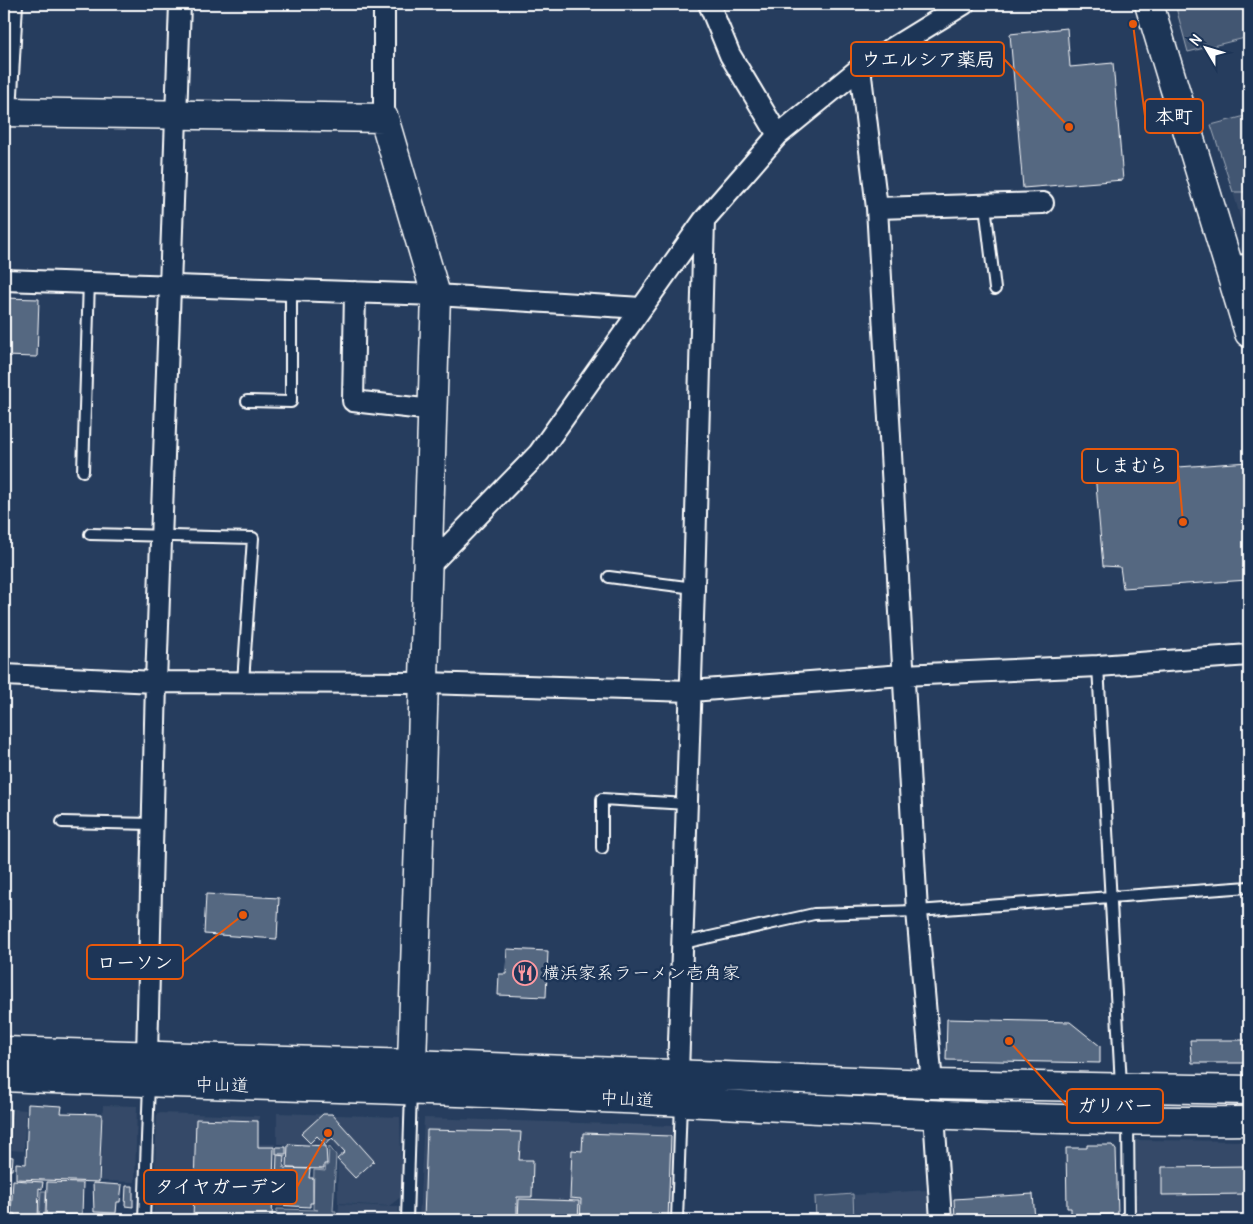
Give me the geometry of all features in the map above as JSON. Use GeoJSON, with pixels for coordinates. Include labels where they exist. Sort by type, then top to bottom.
{"type":"FeatureCollection","features":[{"type":"Feature","properties":{"kind":"main road"},"geometry":{"type":"LineString","coordinates":[[1149,4],[1239,266],[1249,333]]}},
{"type":"Feature","properties":{"kind":"main road"},"geometry":{"type":"LineString","coordinates":[[5,112],[384,118],[436,295],[411,1076]]}},
{"type":"Feature","properties":{"kind":"main road","name":"中山道"},"geometry":{"type":"LineString","coordinates":[[4,1051],[147,1056],[411,1076],[681,1101],[934,1114],[1128,1120],[1249,1120]]}},
{"type":"Feature","properties":{"kind":"main road","name":"中山道"},"geometry":{"type":"LineString","coordinates":[[4,1077],[149,1083],[411,1076],[678,1073],[932,1084],[1249,1090]]}},
{"type":"Feature","properties":{"kind":"street"},"geometry":{"type":"LineString","coordinates":[[5,112],[12,4]]}},
{"type":"Feature","properties":{"kind":"street"},"geometry":{"type":"LineString","coordinates":[[147,1056],[156,682],[180,4]]}},
{"type":"Feature","properties":{"kind":"street"},"geometry":{"type":"LineString","coordinates":[[384,4],[384,118]]}},
{"type":"Feature","properties":{"kind":"street"},"geometry":{"type":"LineString","coordinates":[[709,4],[730,55],[778,135]]}},
{"type":"Feature","properties":{"kind":"street"},"geometry":{"type":"LineString","coordinates":[[427,568],[539,453],[704,220],[778,135],[860,68],[964,4]]}},
{"type":"Feature","properties":{"kind":"street"},"geometry":{"type":"LineString","coordinates":[[860,68],[877,208],[917,911],[932,1084]]}},
{"type":"Feature","properties":{"kind":"street"},"geometry":{"type":"LineString","coordinates":[[877,208],[1043,203]]}},
{"type":"Feature","properties":{"kind":"street"},"geometry":{"type":"LineString","coordinates":[[681,1101],[678,1073],[704,220]]}},
{"type":"Feature","properties":{"kind":"street"},"geometry":{"type":"LineString","coordinates":[[4,280],[89,281],[436,295],[641,308]]}},
{"type":"Feature","properties":{"kind":"street"},"geometry":{"type":"LineString","coordinates":[[355,292],[353,402],[432,410]]}},
{"type":"Feature","properties":{"kind":"street"},"geometry":{"type":"LineString","coordinates":[[4,675],[156,682],[424,683],[691,690],[903,674],[1098,666],[1249,655]]}},
{"type":"Feature","properties":{"kind":"street"},"geometry":{"type":"LineString","coordinates":[[934,1114],[941,1220]]}},
{"type":"Feature","properties":{"kind":"lane"},"geometry":{"type":"LineString","coordinates":[[985,205],[996,289]]}},
{"type":"Feature","properties":{"kind":"lane"},"geometry":{"type":"LineString","coordinates":[[82,470],[89,281]]}},
{"type":"Feature","properties":{"kind":"lane"},"geometry":{"type":"LineString","coordinates":[[247,401],[291,402],[291,290]]}},
{"type":"Feature","properties":{"kind":"lane"},"geometry":{"type":"LineString","coordinates":[[90,534],[252,538],[243,682]]}},
{"type":"Feature","properties":{"kind":"lane"},"geometry":{"type":"LineString","coordinates":[[609,577],[694,588]]}},
{"type":"Feature","properties":{"kind":"lane"},"geometry":{"type":"LineString","coordinates":[[1098,666],[1109,896],[1121,1089]]}},
{"type":"Feature","properties":{"kind":"lane"},"geometry":{"type":"LineString","coordinates":[[602,848],[602,799],[687,804]]}},
{"type":"Feature","properties":{"kind":"lane"},"geometry":{"type":"LineString","coordinates":[[62,822],[152,824]]}},
{"type":"Feature","properties":{"kind":"lane"},"geometry":{"type":"LineString","coordinates":[[683,943],[814,914],[917,911],[1249,887]]}},
{"type":"Feature","properties":{"kind":"lane"},"geometry":{"type":"LineString","coordinates":[[407,1220],[411,1076]]}},
{"type":"Feature","properties":{"kind":"lane"},"geometry":{"type":"LineString","coordinates":[[144,1220],[149,1083]]}},
{"type":"Feature","properties":{"kind":"lane"},"geometry":{"type":"LineString","coordinates":[[676,1220],[681,1101]]}},
{"type":"Feature","properties":{"kind":"lane"},"geometry":{"type":"LineString","coordinates":[[1128,1120],[1129,1220]]}},
{"type":"Feature","properties":{"kind":"shaded area"},"geometry":{"type":"Polygon","coordinates":[[[1175,4],[1249,4],[1249,37],[1188,52],[1175,4]]]}},
{"type":"Feature","properties":{"kind":"shaded area"},"geometry":{"type":"Polygon","coordinates":[[[1249,115],[1249,192],[1233,192],[1211,125],[1249,115]]]}},
{"type":"Feature","properties":{"kind":"shaded area"},"geometry":{"type":"Polygon","coordinates":[[[1233,192],[1249,192],[1249,247],[1233,192]]]}},
{"type":"Feature","properties":{"kind":"shaded area"},"geometry":{"type":"Polygon","coordinates":[[[103,1105],[137,1106],[135,1182],[100,1181],[103,1105]]]}},
{"type":"Feature","properties":{"kind":"shaded area"},"geometry":{"type":"Polygon","coordinates":[[[13,1109],[26,1110],[24,1151],[11,1150],[13,1109]]]}},
{"type":"Feature","properties":{"kind":"shaded area"},"geometry":{"type":"Polygon","coordinates":[[[157,1113],[259,1116],[258,1144],[275,1144],[273,1220],[153,1220],[157,1113]]]}},
{"type":"Feature","properties":{"kind":"shaded area"},"geometry":{"type":"Polygon","coordinates":[[[277,1113],[400,1117],[402,1196],[389,1206],[338,1203],[337,1154],[331,1145],[277,1144],[277,1113]]]}},
{"type":"Feature","properties":{"kind":"shaded area"},"geometry":{"type":"Polygon","coordinates":[[[424,1118],[674,1126],[670,1220],[419,1220],[424,1118]]]}},
{"type":"Feature","properties":{"kind":"shaded area"},"geometry":{"type":"Polygon","coordinates":[[[1136,1140],[1249,1141],[1249,1220],[1138,1220],[1136,1140]]]}},
{"type":"Feature","properties":{"kind":"shaded area"},"geometry":{"type":"Polygon","coordinates":[[[329,1146],[336,1155],[333,1211],[336,1211],[335,1220],[315,1220],[315,1214],[288,1213],[287,1219],[276,1219],[277,1209],[318,1210],[313,1209],[314,1170],[325,1171],[326,1165],[328,1165],[329,1146]]]}},
{"type":"Feature","properties":{"kind":"shaded area"},"geometry":{"type":"Polygon","coordinates":[[[927,1190],[929,1220],[855,1220],[854,1195],[927,1190]]]}},
{"type":"Feature","properties":{"kind":"shaded area"},"geometry":{"type":"Polygon","coordinates":[[[41,1191],[46,1191],[45,1215],[55,1216],[55,1220],[39,1220],[41,1191]]]}},
{"type":"Feature","properties":{"kind":"shaded area"},"geometry":{"type":"Polygon","coordinates":[[[853,1194],[854,1220],[816,1220],[815,1197],[853,1194]]]}},
{"type":"Feature","properties":{"kind":"shaded area"},"geometry":{"type":"Polygon","coordinates":[[[339,1204],[399,1207],[398,1220],[338,1218],[339,1204]]]}},
{"type":"Feature","properties":{"kind":"building"},"geometry":{"type":"Polygon","coordinates":[[[1067,28],[1070,67],[1113,63],[1123,180],[1023,188],[1010,34],[1067,28]]]}},
{"type":"Feature","properties":{"kind":"building"},"geometry":{"type":"Polygon","coordinates":[[[4,298],[39,299],[37,357],[4,356],[4,298]]]}},
{"type":"Feature","properties":{"kind":"building"},"geometry":{"type":"Polygon","coordinates":[[[1248,462],[1249,580],[1123,588],[1120,567],[1103,566],[1095,473],[1248,462]]]}},
{"type":"Feature","properties":{"kind":"building"},"geometry":{"type":"Polygon","coordinates":[[[206,894],[279,898],[277,939],[204,934],[206,894]]]}},
{"type":"Feature","properties":{"kind":"building"},"geometry":{"type":"Polygon","coordinates":[[[507,949],[548,951],[546,997],[498,995],[499,974],[506,974],[507,949]]]}},
{"type":"Feature","properties":{"kind":"building"},"geometry":{"type":"Polygon","coordinates":[[[947,1019],[1070,1022],[1100,1046],[1100,1063],[946,1060],[947,1019]]]}},
{"type":"Feature","properties":{"kind":"building"},"geometry":{"type":"Polygon","coordinates":[[[1190,1040],[1249,1040],[1249,1063],[1192,1063],[1190,1040]]]}},
{"type":"Feature","properties":{"kind":"building"},"geometry":{"type":"Polygon","coordinates":[[[28,1104],[62,1106],[61,1113],[102,1114],[99,1182],[16,1179],[16,1163],[26,1164],[28,1104]]]}},
{"type":"Feature","properties":{"kind":"building"},"geometry":{"type":"Polygon","coordinates":[[[4,1109],[11,1109],[9,1152],[4,1152],[4,1109]]]}},
{"type":"Feature","properties":{"kind":"building"},"geometry":{"type":"Polygon","coordinates":[[[323,1114],[332,1114],[374,1161],[355,1178],[337,1159],[345,1152],[332,1138],[325,1144],[317,1136],[310,1143],[301,1134],[323,1114]]]}},
{"type":"Feature","properties":{"kind":"building"},"geometry":{"type":"Polygon","coordinates":[[[196,1119],[258,1121],[258,1147],[274,1147],[272,1220],[193,1220],[196,1119]]]}},
{"type":"Feature","properties":{"kind":"building"},"geometry":{"type":"Polygon","coordinates":[[[427,1130],[521,1132],[519,1160],[533,1160],[532,1197],[517,1197],[517,1220],[424,1220],[427,1130]]]}},
{"type":"Feature","properties":{"kind":"building"},"geometry":{"type":"Polygon","coordinates":[[[583,1133],[671,1136],[668,1220],[580,1220],[581,1199],[570,1198],[572,1150],[582,1151],[583,1133]]]}},
{"type":"Feature","properties":{"kind":"building"},"geometry":{"type":"Polygon","coordinates":[[[288,1144],[326,1146],[327,1164],[324,1164],[324,1169],[287,1168],[288,1144]]]}},
{"type":"Feature","properties":{"kind":"building"},"geometry":{"type":"Polygon","coordinates":[[[1087,1145],[1112,1145],[1116,1150],[1118,1214],[1071,1215],[1071,1208],[1067,1208],[1066,1148],[1087,1148],[1087,1145]]]}},
{"type":"Feature","properties":{"kind":"building"},"geometry":{"type":"Polygon","coordinates":[[[276,1147],[286,1147],[286,1154],[276,1154],[276,1147]]]}},
{"type":"Feature","properties":{"kind":"building"},"geometry":{"type":"Polygon","coordinates":[[[277,1155],[285,1156],[284,1168],[310,1169],[309,1178],[313,1178],[313,1203],[310,1203],[310,1207],[275,1205],[277,1155]]]}},
{"type":"Feature","properties":{"kind":"building"},"geometry":{"type":"Polygon","coordinates":[[[4,1156],[13,1157],[12,1170],[4,1170],[4,1156]]]}},
{"type":"Feature","properties":{"kind":"building"},"geometry":{"type":"Polygon","coordinates":[[[1248,1166],[1248,1194],[1162,1195],[1162,1167],[1248,1166]]]}},
{"type":"Feature","properties":{"kind":"building"},"geometry":{"type":"Polygon","coordinates":[[[13,1180],[43,1182],[42,1189],[39,1188],[38,1220],[15,1220],[15,1214],[11,1213],[13,1180]]]}},
{"type":"Feature","properties":{"kind":"building"},"geometry":{"type":"Polygon","coordinates":[[[47,1182],[83,1183],[82,1215],[46,1214],[47,1182]]]}},
{"type":"Feature","properties":{"kind":"building"},"geometry":{"type":"Polygon","coordinates":[[[93,1183],[122,1185],[120,1202],[117,1202],[116,1213],[94,1212],[93,1183]]]}},
{"type":"Feature","properties":{"kind":"building"},"geometry":{"type":"Polygon","coordinates":[[[126,1186],[133,1186],[133,1207],[125,1206],[126,1186]]]}},
{"type":"Feature","properties":{"kind":"building"},"geometry":{"type":"Polygon","coordinates":[[[1033,1194],[1035,1220],[955,1220],[954,1199],[1033,1194]]]}},
{"type":"Feature","properties":{"kind":"building"},"geometry":{"type":"Polygon","coordinates":[[[519,1199],[579,1201],[578,1220],[518,1220],[519,1199]]]}},
{"type":"Feature","properties":{"kind":"building"},"geometry":{"type":"Polygon","coordinates":[[[291,1216],[312,1216],[312,1220],[290,1220],[291,1216]]]}},
{"type":"Feature","properties":{"kind":"place","name":"本町"},"geometry":{"type":"Point","coordinates":[1133,24]}},
{"type":"Feature","properties":{"kind":"place","name":"ウエルシア薬局"},"geometry":{"type":"Point","coordinates":[1069,127]}},
{"type":"Feature","properties":{"kind":"place","name":"しまむら"},"geometry":{"type":"Point","coordinates":[1183,522]}},
{"type":"Feature","properties":{"kind":"place","name":"ローソン"},"geometry":{"type":"Point","coordinates":[243,915]}},
{"type":"Feature","properties":{"kind":"place","name":"横浜家系ラーメン壱角家"},"geometry":{"type":"Point","coordinates":[525,973]}},
{"type":"Feature","properties":{"kind":"place","name":"ガリバー"},"geometry":{"type":"Point","coordinates":[1009,1041]}},
{"type":"Feature","properties":{"kind":"place","name":"タイヤガーデン"},"geometry":{"type":"Point","coordinates":[328,1133]}}]}
